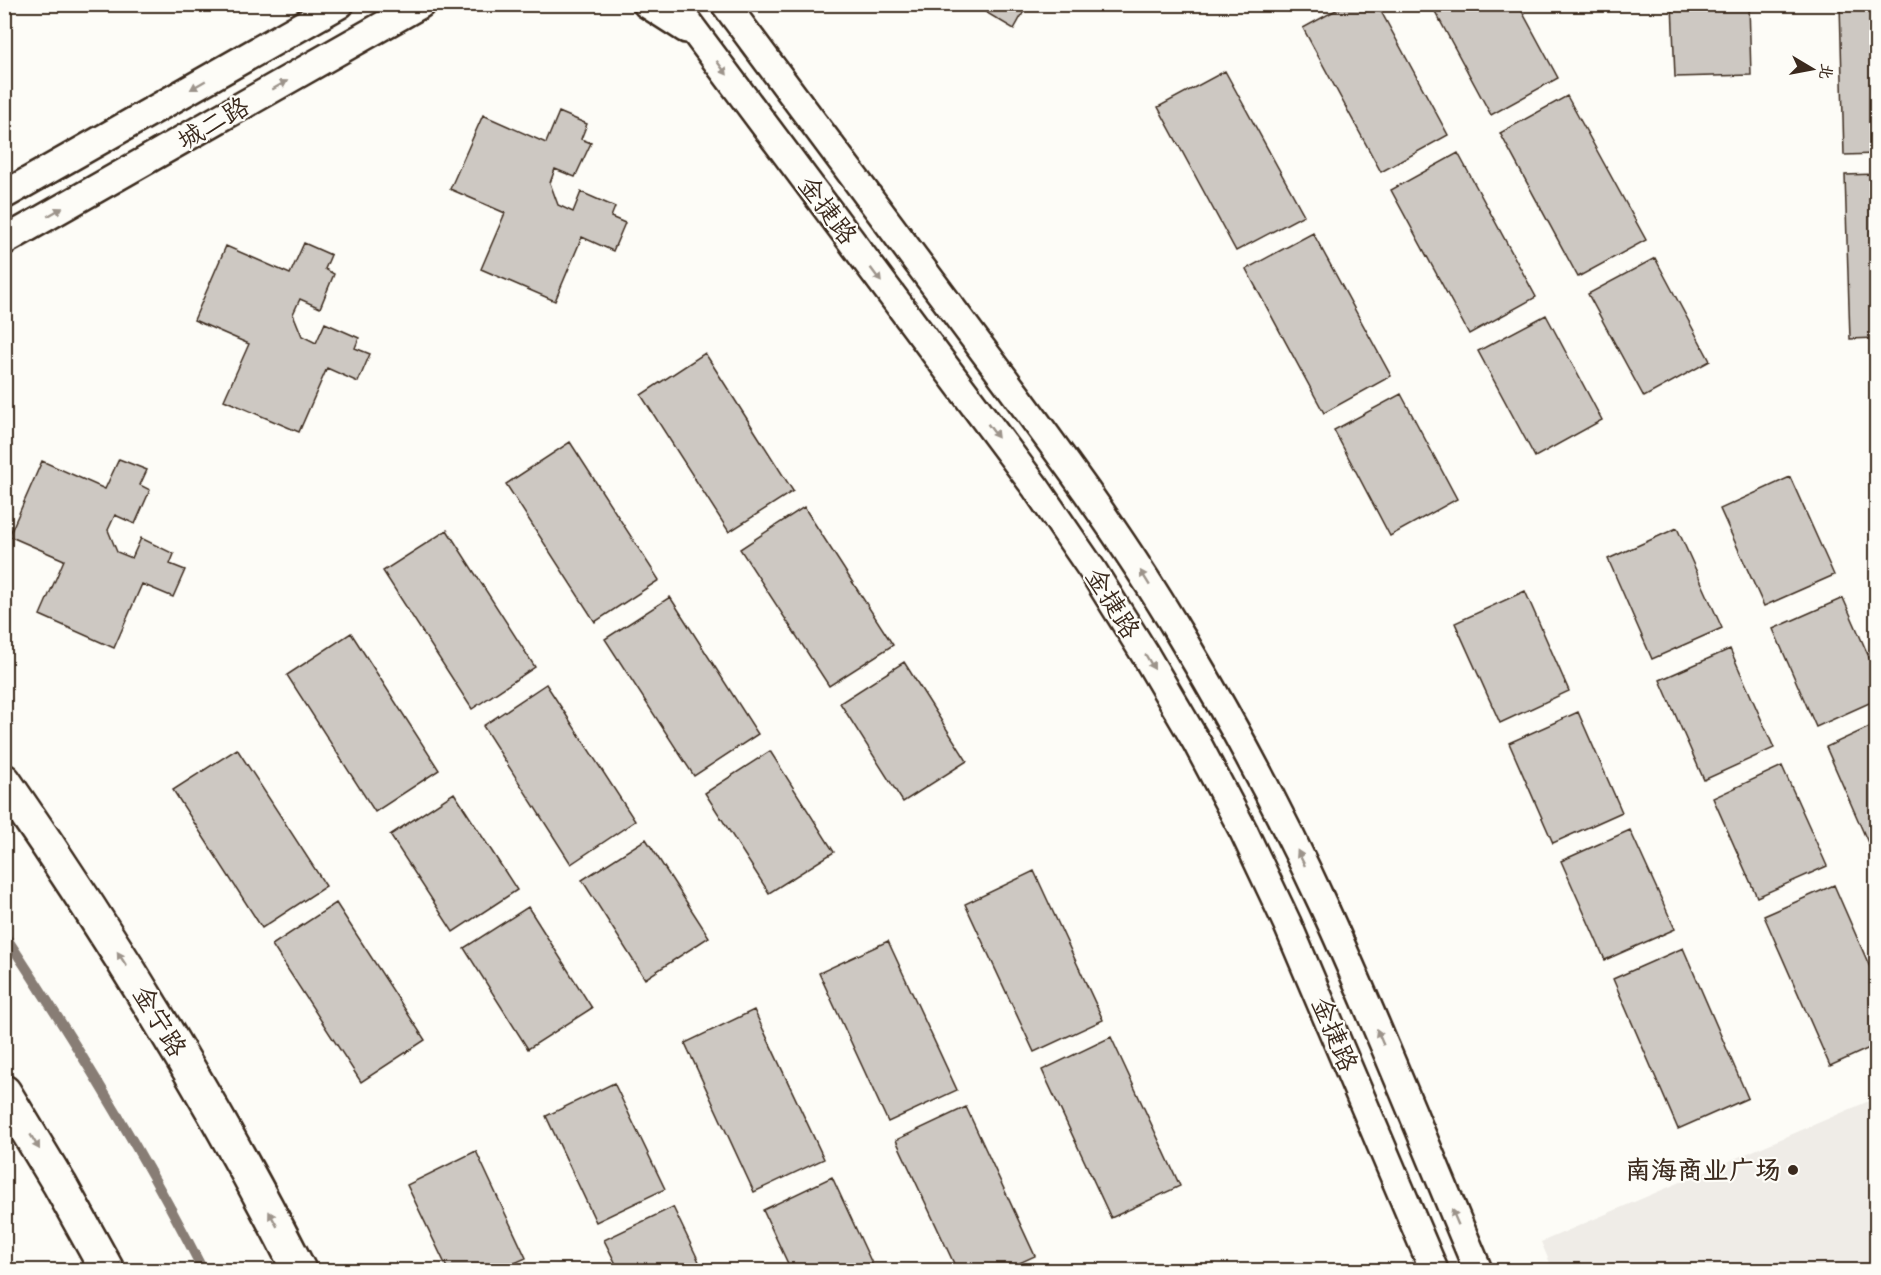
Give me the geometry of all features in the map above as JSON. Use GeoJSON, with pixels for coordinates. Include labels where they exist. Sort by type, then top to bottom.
{"type":"FeatureCollection","features":[{"type":"Feature","properties":{"kind":"main road","name":"金宁路"},"geometry":{"type":"LineString","coordinates":[[4,782],[54,853],[133,975],[207,1099],[299,1270]]}},
{"type":"Feature","properties":{"kind":"main road"},"geometry":{"type":"LineString","coordinates":[[4,1092],[60,1185],[107,1270]]}},
{"type":"Feature","properties":{"kind":"street","name":"城二路"},"geometry":{"type":"LineString","coordinates":[[4,195],[340,4]]}},
{"type":"Feature","properties":{"kind":"street","name":"城二路"},"geometry":{"type":"LineString","coordinates":[[4,241],[421,4]]}},
{"type":"Feature","properties":{"kind":"street"},"geometry":{"type":"LineString","coordinates":[[647,4],[701,40]]}},
{"type":"Feature","properties":{"kind":"street","name":"金捷路"},"geometry":{"type":"LineString","coordinates":[[675,4],[1036,488],[1093,571],[1146,656],[1197,743],[1239,822],[1287,923],[1434,1270]]}},
{"type":"Feature","properties":{"kind":"street","name":"金捷路"},"geometry":{"type":"LineString","coordinates":[[733,11],[1069,464],[1180,635],[1231,723],[1279,814],[1323,906],[1374,1021],[1478,1270]]}},
{"type":"Feature","properties":{"kind":"shaded area","name":"南海商业广场"},"geometry":{"type":"Polygon","coordinates":[[[1876,1098],[1876,1270],[1553,1270],[1541,1242],[1876,1098]]]}},
{"type":"Feature","properties":{"kind":"building"},"geometry":{"type":"Polygon","coordinates":[[[972,4],[1028,4],[1014,29],[972,4]]]}},
{"type":"Feature","properties":{"kind":"building"},"geometry":{"type":"Polygon","coordinates":[[[1347,4],[1377,4],[1448,135],[1381,172],[1303,28],[1347,4]]]}},
{"type":"Feature","properties":{"kind":"building"},"geometry":{"type":"Polygon","coordinates":[[[1431,4],[1518,4],[1558,78],[1491,115],[1431,4]]]}},
{"type":"Feature","properties":{"kind":"building"},"geometry":{"type":"Polygon","coordinates":[[[1672,4],[1749,4],[1751,75],[1675,77],[1672,4]]]}},
{"type":"Feature","properties":{"kind":"building"},"geometry":{"type":"Polygon","coordinates":[[[1840,4],[1876,4],[1876,154],[1844,155],[1840,4]]]}},
{"type":"Feature","properties":{"kind":"building"},"geometry":{"type":"Polygon","coordinates":[[[1225,71],[1304,215],[1236,251],[1158,107],[1225,71]]]}},
{"type":"Feature","properties":{"kind":"building"},"geometry":{"type":"Polygon","coordinates":[[[1567,96],[1646,240],[1578,277],[1500,133],[1567,96]]]}},
{"type":"Feature","properties":{"kind":"building"},"geometry":{"type":"Polygon","coordinates":[[[559,112],[587,124],[581,139],[591,143],[575,177],[555,169],[550,183],[558,205],[573,212],[581,192],[615,207],[611,217],[625,223],[613,251],[582,237],[555,301],[481,269],[505,213],[450,189],[483,115],[546,143],[559,112]]]}},
{"type":"Feature","properties":{"kind":"building"},"geometry":{"type":"Polygon","coordinates":[[[1458,153],[1536,297],[1469,334],[1391,190],[1458,153]]]}},
{"type":"Feature","properties":{"kind":"building"},"geometry":{"type":"Polygon","coordinates":[[[1876,174],[1876,338],[1850,339],[1845,175],[1876,174]]]}},
{"type":"Feature","properties":{"kind":"building"},"geometry":{"type":"Polygon","coordinates":[[[1313,233],[1391,376],[1324,413],[1246,269],[1313,233]]]}},
{"type":"Feature","properties":{"kind":"building"},"geometry":{"type":"Polygon","coordinates":[[[304,243],[331,255],[325,269],[334,274],[320,308],[300,299],[293,314],[302,336],[316,343],[325,323],[359,338],[355,348],[370,354],[358,382],[327,368],[299,432],[224,400],[249,344],[194,320],[226,246],[290,274],[304,243]]]}},
{"type":"Feature","properties":{"kind":"building"},"geometry":{"type":"Polygon","coordinates":[[[1655,258],[1710,361],[1644,397],[1588,294],[1655,258]]]}},
{"type":"Feature","properties":{"kind":"building"},"geometry":{"type":"Polygon","coordinates":[[[1546,315],[1602,420],[1535,457],[1478,351],[1546,315]]]}},
{"type":"Feature","properties":{"kind":"building"},"geometry":{"type":"Polygon","coordinates":[[[705,353],[793,491],[729,532],[641,395],[705,353]]]}},
{"type":"Feature","properties":{"kind":"building"},"geometry":{"type":"Polygon","coordinates":[[[1401,394],[1457,499],[1390,536],[1334,430],[1401,394]]]}},
{"type":"Feature","properties":{"kind":"building"},"geometry":{"type":"Polygon","coordinates":[[[570,442],[659,580],[595,622],[506,484],[570,442]]]}},
{"type":"Feature","properties":{"kind":"building"},"geometry":{"type":"Polygon","coordinates":[[[119,459],[147,470],[140,485],[150,490],[135,524],[115,515],[108,530],[117,552],[132,558],[141,538],[174,554],[170,564],[185,570],[173,597],[142,584],[114,648],[40,615],[64,560],[9,536],[42,461],[105,489],[119,459]]]}},
{"type":"Feature","properties":{"kind":"building"},"geometry":{"type":"Polygon","coordinates":[[[1790,477],[1834,575],[1764,606],[1720,509],[1790,477]]]}},
{"type":"Feature","properties":{"kind":"building"},"geometry":{"type":"Polygon","coordinates":[[[804,507],[893,645],[829,686],[740,549],[804,507]]]}},
{"type":"Feature","properties":{"kind":"building"},"geometry":{"type":"Polygon","coordinates":[[[1677,528],[1722,628],[1652,659],[1608,559],[1677,528]]]}},
{"type":"Feature","properties":{"kind":"building"},"geometry":{"type":"Polygon","coordinates":[[[447,530],[535,667],[472,709],[383,571],[447,530]]]}},
{"type":"Feature","properties":{"kind":"building"},"geometry":{"type":"Polygon","coordinates":[[[1525,591],[1569,691],[1500,723],[1455,623],[1525,591]]]}},
{"type":"Feature","properties":{"kind":"building"},"geometry":{"type":"Polygon","coordinates":[[[670,597],[758,734],[694,776],[605,639],[670,597]]]}},
{"type":"Feature","properties":{"kind":"building"},"geometry":{"type":"Polygon","coordinates":[[[1843,598],[1876,673],[1876,700],[1816,727],[1773,629],[1843,598]]]}},
{"type":"Feature","properties":{"kind":"building"},"geometry":{"type":"Polygon","coordinates":[[[351,633],[439,770],[375,812],[287,675],[351,633]]]}},
{"type":"Feature","properties":{"kind":"building"},"geometry":{"type":"Polygon","coordinates":[[[1730,649],[1774,748],[1704,780],[1660,680],[1730,649]]]}},
{"type":"Feature","properties":{"kind":"building"},"geometry":{"type":"Polygon","coordinates":[[[904,662],[967,761],[903,802],[840,703],[904,662]]]}},
{"type":"Feature","properties":{"kind":"building"},"geometry":{"type":"Polygon","coordinates":[[[546,684],[635,821],[571,864],[483,726],[546,684]]]}},
{"type":"Feature","properties":{"kind":"building"},"geometry":{"type":"Polygon","coordinates":[[[1578,712],[1622,812],[1553,843],[1509,743],[1578,712]]]}},
{"type":"Feature","properties":{"kind":"building"},"geometry":{"type":"Polygon","coordinates":[[[1876,724],[1876,841],[1869,845],[1826,747],[1876,724]]]}},
{"type":"Feature","properties":{"kind":"building"},"geometry":{"type":"Polygon","coordinates":[[[237,749],[326,886],[262,928],[173,790],[237,749]]]}},
{"type":"Feature","properties":{"kind":"building"},"geometry":{"type":"Polygon","coordinates":[[[770,751],[834,852],[769,893],[705,793],[770,751]]]}},
{"type":"Feature","properties":{"kind":"building"},"geometry":{"type":"Polygon","coordinates":[[[1782,766],[1827,866],[1757,897],[1713,798],[1782,766]]]}},
{"type":"Feature","properties":{"kind":"building"},"geometry":{"type":"Polygon","coordinates":[[[454,793],[517,890],[453,932],[390,835],[454,793]]]}},
{"type":"Feature","properties":{"kind":"building"},"geometry":{"type":"Polygon","coordinates":[[[1630,830],[1675,929],[1605,960],[1561,861],[1630,830]]]}},
{"type":"Feature","properties":{"kind":"building"},"geometry":{"type":"Polygon","coordinates":[[[646,839],[709,937],[645,979],[582,880],[646,839]]]}},
{"type":"Feature","properties":{"kind":"building"},"geometry":{"type":"Polygon","coordinates":[[[1034,871],[1103,1020],[1034,1052],[965,904],[1034,871]]]}},
{"type":"Feature","properties":{"kind":"building"},"geometry":{"type":"Polygon","coordinates":[[[1834,885],[1876,981],[1876,1045],[1830,1066],[1764,916],[1834,885]]]}},
{"type":"Feature","properties":{"kind":"building"},"geometry":{"type":"Polygon","coordinates":[[[336,903],[425,1040],[361,1082],[272,945],[336,903]]]}},
{"type":"Feature","properties":{"kind":"building"},"geometry":{"type":"Polygon","coordinates":[[[528,907],[592,1008],[528,1049],[464,948],[528,907]]]}},
{"type":"Feature","properties":{"kind":"building"},"geometry":{"type":"Polygon","coordinates":[[[888,941],[957,1090],[888,1122],[819,973],[888,941]]]}},
{"type":"Feature","properties":{"kind":"building"},"geometry":{"type":"Polygon","coordinates":[[[1683,948],[1748,1098],[1678,1129],[1613,979],[1683,948]]]}},
{"type":"Feature","properties":{"kind":"building"},"geometry":{"type":"Polygon","coordinates":[[[754,1010],[824,1159],[754,1192],[685,1043],[754,1010]]]}},
{"type":"Feature","properties":{"kind":"building"},"geometry":{"type":"Polygon","coordinates":[[[1111,1037],[1180,1186],[1111,1218],[1042,1070],[1111,1037]]]}},
{"type":"Feature","properties":{"kind":"building"},"geometry":{"type":"Polygon","coordinates":[[[614,1083],[665,1189],[596,1222],[546,1116],[614,1083]]]}},
{"type":"Feature","properties":{"kind":"building"},"geometry":{"type":"Polygon","coordinates":[[[966,1107],[1035,1256],[1004,1270],[957,1270],[896,1140],[966,1107]]]}},
{"type":"Feature","properties":{"kind":"building"},"geometry":{"type":"Polygon","coordinates":[[[476,1151],[526,1258],[499,1270],[448,1270],[407,1185],[476,1151]]]}},
{"type":"Feature","properties":{"kind":"building"},"geometry":{"type":"Polygon","coordinates":[[[832,1177],[875,1270],[791,1270],[763,1210],[832,1177]]]}},
{"type":"Feature","properties":{"kind":"building"},"geometry":{"type":"Polygon","coordinates":[[[673,1207],[703,1270],[619,1270],[604,1240],[673,1207]]]}},
{"type":"Feature","properties":{"kind":"waterway"},"geometry":{"type":"LineString","coordinates":[[4,934],[108,1099],[203,1270]]}},
{"type":"Feature","properties":{"kind":"place","name":"南海商业广场"},"geometry":{"type":"Point","coordinates":[1793,1170]}}]}
